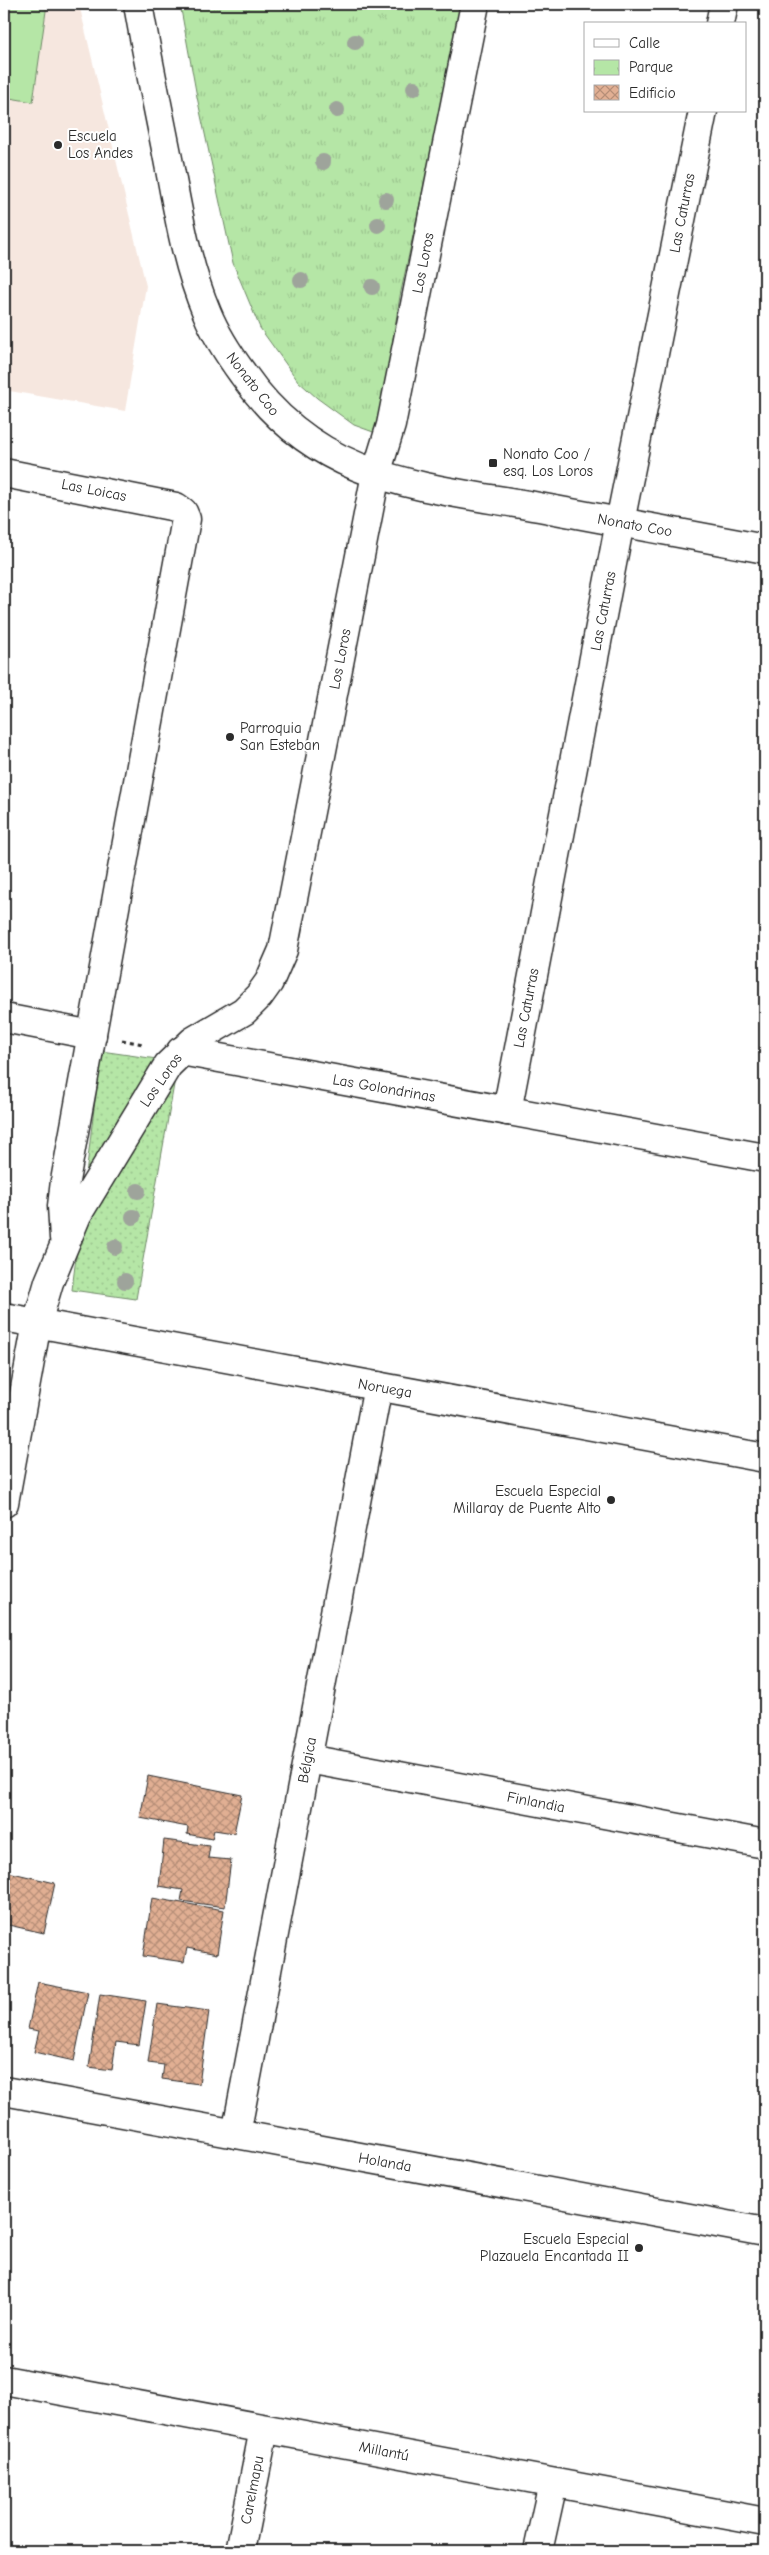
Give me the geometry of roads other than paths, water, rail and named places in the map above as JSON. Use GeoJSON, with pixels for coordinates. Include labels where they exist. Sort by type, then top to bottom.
{"type":"FeatureCollection","features":[{"type":"Feature","properties":{"kind":"street","name":"Nonato Coo"},"geometry":{"type":"LineString","coordinates":[[138,4],[181,229],[207,313],[227,351],[260,397],[279,418],[306,440],[336,459],[402,482],[765,549]]}},
{"type":"Feature","properties":{"kind":"street","name":"Los Loros"},"geometry":{"type":"LineString","coordinates":[[4,1503],[37,1323],[49,1282],[64,1242],[91,1189],[168,1065],[181,1051],[207,1031],[244,1011],[259,996],[269,982],[283,950],[376,474],[391,425],[475,4]]}},
{"type":"Feature","properties":{"kind":"street"},"geometry":{"type":"LineString","coordinates":[[720,22],[724,4]]}},
{"type":"Feature","properties":{"kind":"street","name":"Las Caturras"},"geometry":{"type":"LineString","coordinates":[[506,1111],[620,522],[703,112]]}},
{"type":"Feature","properties":{"kind":"street","name":"Las Loicas"},"geometry":{"type":"LineString","coordinates":[[4,473],[169,505],[183,512]]}},
{"type":"Feature","properties":{"kind":"street","name":"Los Loros"},"geometry":{"type":"LineString","coordinates":[[64,1242],[62,1206],[65,1181],[186,527],[183,512]]}},
{"type":"Feature","properties":{"kind":"street"},"geometry":{"type":"LineString","coordinates":[[4,1018],[92,1035]]}},
{"type":"Feature","properties":{"kind":"street","name":"Las Golondrinas"},"geometry":{"type":"LineString","coordinates":[[181,1051],[765,1158]]}},
{"type":"Feature","properties":{"kind":"street","name":"Noruega"},"geometry":{"type":"LineString","coordinates":[[4,1317],[765,1458]]}},
{"type":"Feature","properties":{"kind":"street","name":"Bélgica"},"geometry":{"type":"LineString","coordinates":[[236,2134],[378,1386]]}},
{"type":"Feature","properties":{"kind":"street","name":"Finlandia"},"geometry":{"type":"LineString","coordinates":[[308,1759],[765,1844]]}},
{"type":"Feature","properties":{"kind":"street","name":"Holanda"},"geometry":{"type":"LineString","coordinates":[[4,2091],[765,2232]]}},
{"type":"Feature","properties":{"kind":"street","name":"Millantú"},"geometry":{"type":"LineString","coordinates":[[4,2380],[765,2522]]}},
{"type":"Feature","properties":{"kind":"street","name":"Carelmapu"},"geometry":{"type":"LineString","coordinates":[[240,2551],[264,2429]]}},
{"type":"Feature","properties":{"kind":"street"},"geometry":{"type":"LineString","coordinates":[[538,2551],[552,2483]]}},
{"type":"Feature","properties":{"kind":"place","name":"Escuela Los Andes"},"geometry":{"type":"Point","coordinates":[58,145]}},
{"type":"Feature","properties":{"kind":"place","name":"Nonato Coo / esq. Los Loros"},"geometry":{"type":"Point","coordinates":[493,463]}},
{"type":"Feature","properties":{"kind":"place","name":"Parroquia San Esteban"},"geometry":{"type":"Point","coordinates":[230,737]}},
{"type":"Feature","properties":{"kind":"place","name":"Escuela Especial Millaray de Puente Alto"},"geometry":{"type":"Point","coordinates":[611,1500]}},
{"type":"Feature","properties":{"kind":"place","name":"Escuela Especial Plazauela Encantada II"},"geometry":{"type":"Point","coordinates":[639,2248]}}]}
